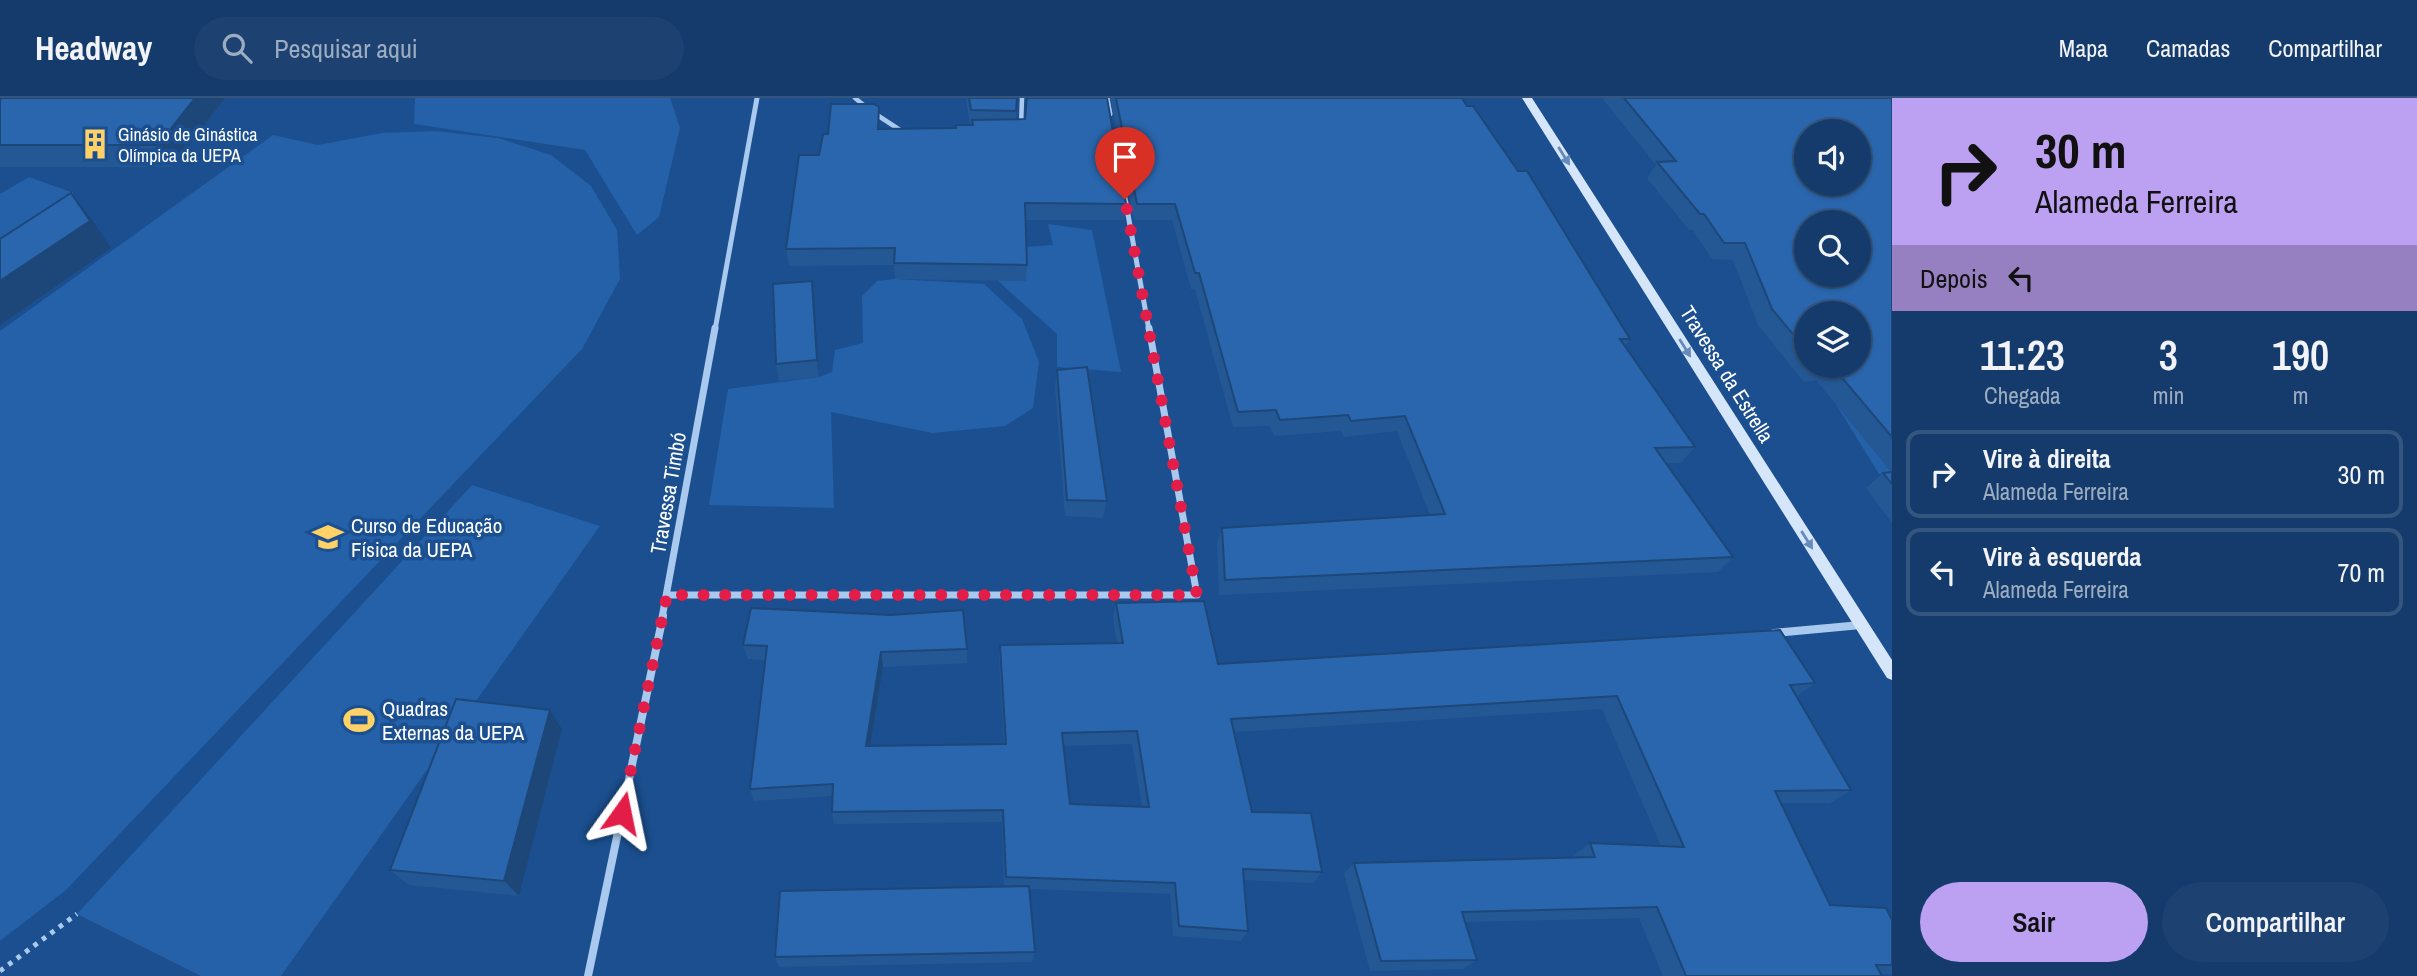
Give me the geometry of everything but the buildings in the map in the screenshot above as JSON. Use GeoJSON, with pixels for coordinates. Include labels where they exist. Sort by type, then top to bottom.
{"type":"FeatureCollection","features":[{"type":"Feature","properties":{"kind":"street","name":"Travessa Timbó"},"geometry":{"type":"LineString","coordinates":[[588,976],[667,595],[757,98]]}},
{"type":"Feature","properties":{"kind":"street"},"geometry":{"type":"LineString","coordinates":[[1107,98],[1111,120]]}},
{"type":"Feature","properties":{"kind":"street","name":"Travessa da Estrella"},"geometry":{"type":"LineString","coordinates":[[1527,98],[1892,673]]}},
{"type":"Feature","properties":{"kind":"street"},"geometry":{"type":"LineString","coordinates":[[667,595],[1197,595],[1123,188]]}},
{"type":"Feature","properties":{"kind":"street"},"geometry":{"type":"LineString","coordinates":[[1769,633],[1861,625]]}},
{"type":"Feature","properties":{"kind":"lane"},"geometry":{"type":"LineString","coordinates":[[855,98],[895,130],[909,130]]}},
{"type":"Feature","properties":{"kind":"lane"},"geometry":{"type":"LineString","coordinates":[[1020,132],[1022,98]]}},
{"type":"Feature","properties":{"kind":"path"},"geometry":{"type":"LineString","coordinates":[[0,971],[77,914]]}},
{"type":"Feature","properties":{"kind":"shaded area"},"geometry":{"type":"Polygon","coordinates":[[[415,98],[670,98],[680,128],[659,217],[637,235],[585,150],[414,124],[415,98]]]}},
{"type":"Feature","properties":{"kind":"shaded area"},"geometry":{"type":"Polygon","coordinates":[[[436,131],[498,138],[551,155],[591,186],[617,230],[620,279],[582,349],[66,890],[0,941],[0,331],[273,135],[318,145],[382,133],[436,131]]]}},
{"type":"Feature","properties":{"kind":"shaded area"},"geometry":{"type":"Polygon","coordinates":[[[29,177],[74,193],[0,239],[0,194],[29,177]]]}},
{"type":"Feature","properties":{"kind":"shaded area"},"geometry":{"type":"Polygon","coordinates":[[[1048,224],[1092,230],[1121,372],[1057,367],[1057,334],[998,281],[1024,247],[1053,245],[1048,224]]]}},
{"type":"Feature","properties":{"kind":"shaded area"},"geometry":{"type":"Polygon","coordinates":[[[895,279],[984,284],[1022,319],[1039,362],[1033,408],[1005,426],[932,433],[831,412],[834,508],[709,505],[728,389],[819,377],[832,372],[835,350],[863,343],[862,296],[877,281],[895,279]]]}},
{"type":"Feature","properties":{"kind":"shaded area"},"geometry":{"type":"Polygon","coordinates":[[[1892,398],[1892,473],[1879,474],[1837,406],[1892,398]]]}},
{"type":"Feature","properties":{"kind":"shaded area","name":"Quadras Externas da UEPA"},"geometry":{"type":"Polygon","coordinates":[[[472,485],[600,526],[281,976],[201,976],[77,914],[472,485]]]}},
{"type":"Feature","properties":{"kind":"place","name":"Ginásio de Ginástica Olímpica da UEPA"},"geometry":{"type":"Point","coordinates":[95,144]}},
{"type":"Feature","properties":{"kind":"place","name":"Curso de Educação Física da UEPA"},"geometry":{"type":"Point","coordinates":[328,537]}},
{"type":"Feature","properties":{"kind":"place","name":"Quadras Externas da UEPA"},"geometry":{"type":"Point","coordinates":[359,720]}},
{"type":"Feature","properties":{"kind":"route"},"geometry":{"type":"LineString","coordinates":[[622,813],[667,595],[1197,595],[1125,199]]}}]}
